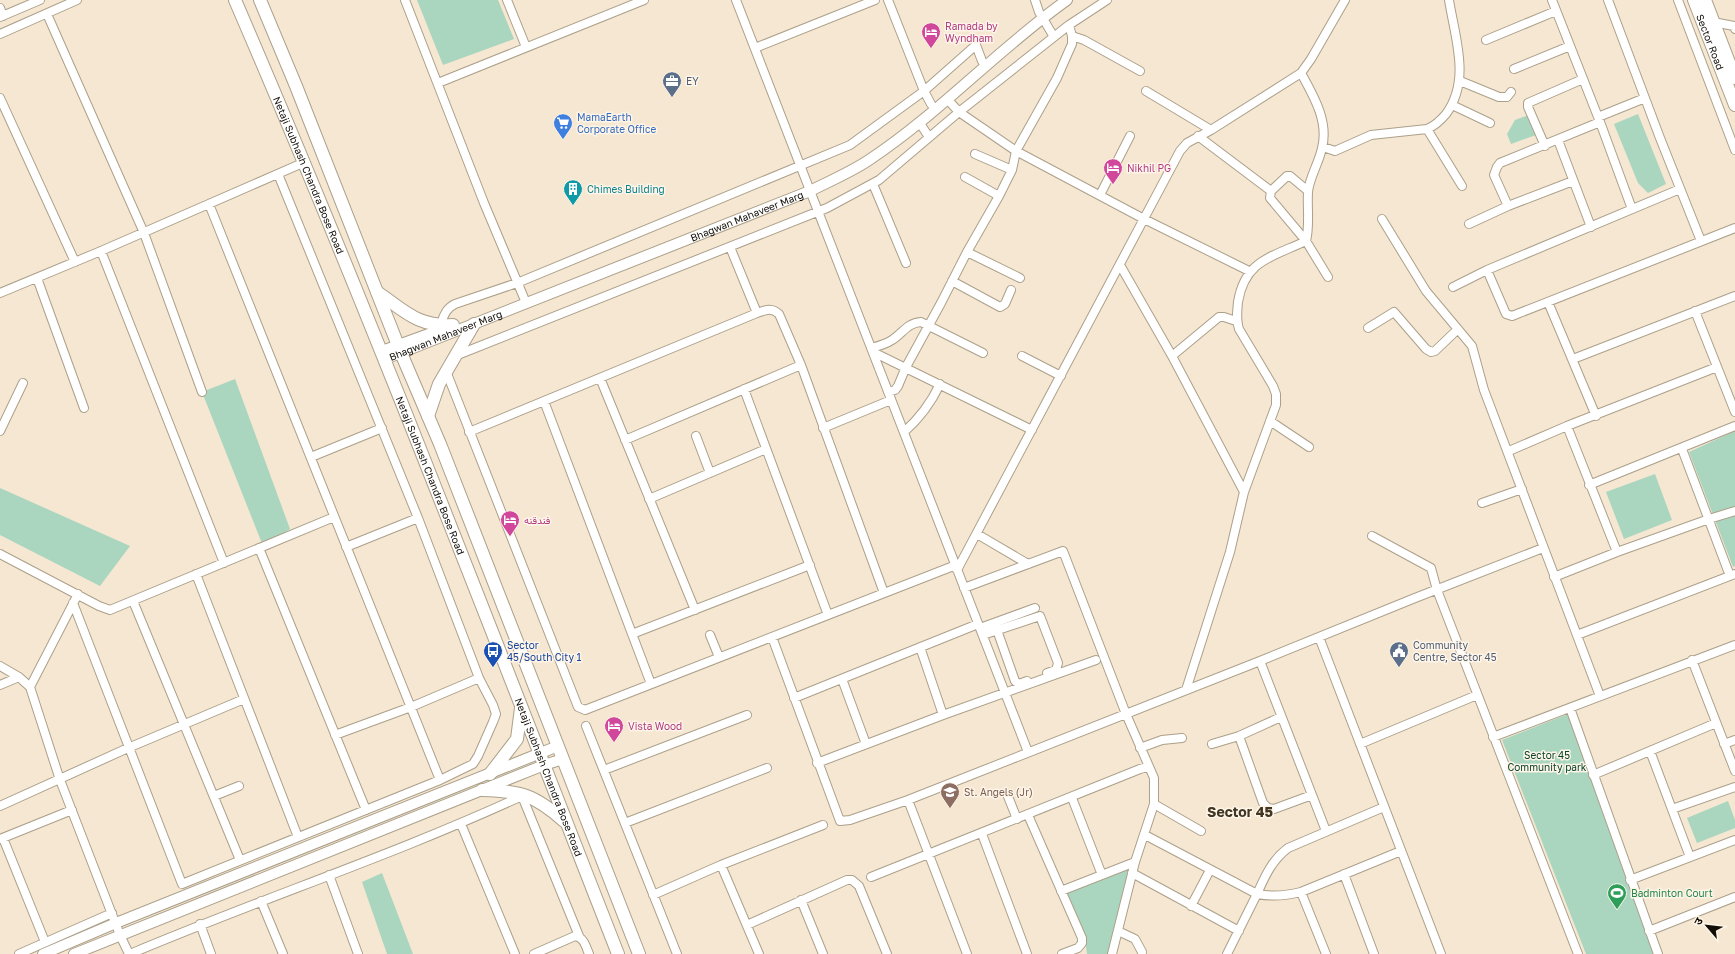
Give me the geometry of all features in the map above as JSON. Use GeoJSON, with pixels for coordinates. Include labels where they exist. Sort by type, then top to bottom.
{"type":"FeatureCollection","features":[{"type":"Feature","properties":{"kind":"main road","name":"Netaji Subhash Chandra Bose Road"},"geometry":{"type":"LineString","coordinates":[[235,0],[305,162],[384,355],[618,954]]}},
{"type":"Feature","properties":{"kind":"main road","name":"Netaji Subhash Chandra Bose Road"},"geometry":{"type":"LineString","coordinates":[[260,0],[428,416],[639,954]]}},
{"type":"Feature","properties":{"kind":"main road","name":"Sector Road"},"geometry":{"type":"LineString","coordinates":[[1694,0],[1735,105]]}},
{"type":"Feature","properties":{"kind":"main road","name":"Sector Road"},"geometry":{"type":"LineString","coordinates":[[1705,0],[1735,78]]}},
{"type":"Feature","properties":{"kind":"main road"},"geometry":{"type":"LineString","coordinates":[[350,274],[367,268]]}},
{"type":"Feature","properties":{"kind":"main road"},"geometry":{"type":"LineString","coordinates":[[377,292],[415,318],[426,323],[440,326],[453,325]]}},
{"type":"Feature","properties":{"kind":"main road"},"geometry":{"type":"LineString","coordinates":[[428,416],[434,394],[474,324]]}},
{"type":"Feature","properties":{"kind":"main road"},"geometry":{"type":"LineString","coordinates":[[490,774],[516,739],[521,706]]}},
{"type":"Feature","properties":{"kind":"main road"},"geometry":{"type":"LineString","coordinates":[[482,790],[509,791],[525,794],[552,810],[567,823]]}},
{"type":"Feature","properties":{"kind":"street"},"geometry":{"type":"LineString","coordinates":[[0,8],[2,16],[40,0]]}},
{"type":"Feature","properties":{"kind":"street"},"geometry":{"type":"LineString","coordinates":[[0,34],[77,0]]}},
{"type":"Feature","properties":{"kind":"street"},"geometry":{"type":"LineString","coordinates":[[405,0],[484,203],[524,298]]}},
{"type":"Feature","properties":{"kind":"street"},"geometry":{"type":"LineString","coordinates":[[508,0],[526,47]]}},
{"type":"Feature","properties":{"kind":"street"},"geometry":{"type":"LineString","coordinates":[[438,83],[644,0]]}},
{"type":"Feature","properties":{"kind":"street"},"geometry":{"type":"LineString","coordinates":[[736,0],[1028,752]]}},
{"type":"Feature","properties":{"kind":"street"},"geometry":{"type":"LineString","coordinates":[[755,48],[874,0]]}},
{"type":"Feature","properties":{"kind":"street"},"geometry":{"type":"LineString","coordinates":[[888,0],[924,92],[931,104]]}},
{"type":"Feature","properties":{"kind":"street"},"geometry":{"type":"LineString","coordinates":[[1036,0],[1041,15],[1054,37]]}},
{"type":"Feature","properties":{"kind":"street","name":"Bhagwan Mahaveer Marg"},"geometry":{"type":"LineString","coordinates":[[384,355],[474,324],[809,188],[869,159],[948,100],[1056,0]]}},
{"type":"Feature","properties":{"kind":"street","name":"Bhagwan Mahaveer Marg"},"geometry":{"type":"LineString","coordinates":[[400,349],[453,325],[809,188],[866,154],[931,104],[982,61],[1041,15],[1067,0]]}},
{"type":"Feature","properties":{"kind":"street"},"geometry":{"type":"LineString","coordinates":[[455,356],[818,211],[873,184],[959,112],[1069,25],[1107,0]]}},
{"type":"Feature","properties":{"kind":"street"},"geometry":{"type":"LineString","coordinates":[[446,371],[578,707],[585,710],[884,593],[957,568],[977,534],[1180,151],[1187,143],[1211,130],[1300,73],[1311,59],[1345,0]]}},
{"type":"Feature","properties":{"kind":"street"},"geometry":{"type":"LineString","coordinates":[[1323,147],[1335,151],[1371,135],[1434,127],[1452,105],[1460,81],[1460,69],[1448,0]]}},
{"type":"Feature","properties":{"kind":"street"},"geometry":{"type":"LineString","coordinates":[[1552,0],[1600,119],[1632,209]]}},
{"type":"Feature","properties":{"kind":"street"},"geometry":{"type":"LineString","coordinates":[[1608,0],[1644,98],[1701,241]]}},
{"type":"Feature","properties":{"kind":"street"},"geometry":{"type":"LineString","coordinates":[[1678,0],[1735,150]]}},
{"type":"Feature","properties":{"kind":"street"},"geometry":{"type":"LineString","coordinates":[[1486,40],[1556,11]]}},
{"type":"Feature","properties":{"kind":"street"},"geometry":{"type":"LineString","coordinates":[[47,14],[144,233],[202,392]]}},
{"type":"Feature","properties":{"kind":"street"},"geometry":{"type":"LineString","coordinates":[[1713,22],[1734,26],[1735,29]]}},
{"type":"Feature","properties":{"kind":"street"},"geometry":{"type":"LineString","coordinates":[[888,392],[895,390],[930,326],[967,252],[1012,170],[1016,151],[1057,78],[1072,44],[1072,36],[1069,25]]}},
{"type":"Feature","properties":{"kind":"street"},"geometry":{"type":"LineString","coordinates":[[1072,36],[1084,40],[1140,71]]}},
{"type":"Feature","properties":{"kind":"street"},"geometry":{"type":"LineString","coordinates":[[440,326],[448,308],[517,282],[850,145],[888,116],[924,92],[976,46],[982,61]]}},
{"type":"Feature","properties":{"kind":"street"},"geometry":{"type":"LineString","coordinates":[[1514,69],[1570,46]]}},
{"type":"Feature","properties":{"kind":"street"},"geometry":{"type":"LineString","coordinates":[[1300,73],[1315,98],[1321,114],[1323,147],[1308,191],[1309,216],[1306,241]]}},
{"type":"Feature","properties":{"kind":"street"},"geometry":{"type":"LineString","coordinates":[[1545,146],[1528,107],[1528,103],[1583,79]]}},
{"type":"Feature","properties":{"kind":"street"},"geometry":{"type":"LineString","coordinates":[[1460,81],[1499,97],[1507,97],[1511,92]]}},
{"type":"Feature","properties":{"kind":"street"},"geometry":{"type":"LineString","coordinates":[[1146,91],[1211,130]]}},
{"type":"Feature","properties":{"kind":"street"},"geometry":{"type":"LineString","coordinates":[[0,98],[74,262]]}},
{"type":"Feature","properties":{"kind":"street"},"geometry":{"type":"LineString","coordinates":[[1508,206],[1494,175],[1500,163],[1545,146],[1644,98]]}},
{"type":"Feature","properties":{"kind":"street"},"geometry":{"type":"LineString","coordinates":[[948,100],[959,112],[1016,151],[1144,219],[1249,271]]}},
{"type":"Feature","properties":{"kind":"street"},"geometry":{"type":"LineString","coordinates":[[1452,105],[1490,123]]}},
{"type":"Feature","properties":{"kind":"street"},"geometry":{"type":"LineString","coordinates":[[919,122],[929,137]]}},
{"type":"Feature","properties":{"kind":"street"},"geometry":{"type":"LineString","coordinates":[[1427,129],[1462,186]]}},
{"type":"Feature","properties":{"kind":"street"},"geometry":{"type":"LineString","coordinates":[[1100,195],[1130,136]]}},
{"type":"Feature","properties":{"kind":"street"},"geometry":{"type":"LineString","coordinates":[[1198,136],[1271,191]]}},
{"type":"Feature","properties":{"kind":"street"},"geometry":{"type":"LineString","coordinates":[[1558,140],[1591,227]]}},
{"type":"Feature","properties":{"kind":"street"},"geometry":{"type":"LineString","coordinates":[[975,154],[1012,170]]}},
{"type":"Feature","properties":{"kind":"street"},"geometry":{"type":"LineString","coordinates":[[0,293],[144,233],[305,162]]}},
{"type":"Feature","properties":{"kind":"street"},"geometry":{"type":"LineString","coordinates":[[73,603],[182,884],[440,780],[473,764],[478,756],[496,714],[493,705],[479,678],[418,518],[278,174]]}},
{"type":"Feature","properties":{"kind":"street"},"geometry":{"type":"LineString","coordinates":[[1308,191],[1290,176],[1287,176],[1271,191],[1270,198],[1306,241],[1328,277]]}},
{"type":"Feature","properties":{"kind":"street"},"geometry":{"type":"LineString","coordinates":[[965,177],[999,196]]}},
{"type":"Feature","properties":{"kind":"street"},"geometry":{"type":"LineString","coordinates":[[1469,224],[1508,206],[1573,181]]}},
{"type":"Feature","properties":{"kind":"street"},"geometry":{"type":"LineString","coordinates":[[873,184],[906,263]]}},
{"type":"Feature","properties":{"kind":"street"},"geometry":{"type":"LineString","coordinates":[[1453,287],[1487,270],[1680,189]]}},
{"type":"Feature","properties":{"kind":"street"},"geometry":{"type":"LineString","coordinates":[[209,204],[440,780]]}},
{"type":"Feature","properties":{"kind":"street"},"geometry":{"type":"LineString","coordinates":[[1382,219],[1426,291],[1466,338],[1474,353],[1484,390],[1600,696]]}},
{"type":"Feature","properties":{"kind":"street"},"geometry":{"type":"LineString","coordinates":[[1487,270],[1508,316],[1515,315],[1735,228]]}},
{"type":"Feature","properties":{"kind":"street"},"geometry":{"type":"LineString","coordinates":[[1186,690],[1230,552],[1244,492],[1276,405],[1276,394],[1239,329],[1236,321],[1240,290],[1249,271],[1261,262],[1306,241]]}},
{"type":"Feature","properties":{"kind":"street"},"geometry":{"type":"LineString","coordinates":[[730,247],[757,313]]}},
{"type":"Feature","properties":{"kind":"street"},"geometry":{"type":"LineString","coordinates":[[101,251],[224,563]]}},
{"type":"Feature","properties":{"kind":"street"},"geometry":{"type":"LineString","coordinates":[[967,252],[1020,278]]}},
{"type":"Feature","properties":{"kind":"street"},"geometry":{"type":"LineString","coordinates":[[1120,265],[1172,356],[1244,492]]}},
{"type":"Feature","properties":{"kind":"street"},"geometry":{"type":"LineString","coordinates":[[37,278],[84,408]]}},
{"type":"Feature","properties":{"kind":"street"},"geometry":{"type":"LineString","coordinates":[[952,281],[1000,307],[1005,304],[1011,290]]}},
{"type":"Feature","properties":{"kind":"street"},"geometry":{"type":"LineString","coordinates":[[1573,359],[1735,296]]}},
{"type":"Feature","properties":{"kind":"street"},"geometry":{"type":"LineString","coordinates":[[1548,302],[1596,416]]}},
{"type":"Feature","properties":{"kind":"street"},"geometry":{"type":"LineString","coordinates":[[469,432],[757,313],[769,309],[774,310],[779,314],[800,365],[884,593]]}},
{"type":"Feature","properties":{"kind":"street"},"geometry":{"type":"LineString","coordinates":[[1695,311],[1735,412]]}},
{"type":"Feature","properties":{"kind":"street"},"geometry":{"type":"LineString","coordinates":[[1368,328],[1394,312],[1426,349],[1431,352],[1435,351],[1458,329]]}},
{"type":"Feature","properties":{"kind":"street"},"geometry":{"type":"LineString","coordinates":[[1172,356],[1219,317],[1236,321]]}},
{"type":"Feature","properties":{"kind":"street"},"geometry":{"type":"LineString","coordinates":[[872,350],[893,340],[904,328],[913,323],[921,322],[983,353]]}},
{"type":"Feature","properties":{"kind":"street"},"geometry":{"type":"LineString","coordinates":[[872,350],[1032,430]]}},
{"type":"Feature","properties":{"kind":"street"},"geometry":{"type":"LineString","coordinates":[[1022,356],[1061,376]]}},
{"type":"Feature","properties":{"kind":"street"},"geometry":{"type":"LineString","coordinates":[[625,440],[800,365]]}},
{"type":"Feature","properties":{"kind":"street"},"geometry":{"type":"LineString","coordinates":[[1508,451],[1717,367]]}},
{"type":"Feature","properties":{"kind":"street"},"geometry":{"type":"LineString","coordinates":[[600,378],[695,610]]}},
{"type":"Feature","properties":{"kind":"street"},"geometry":{"type":"LineString","coordinates":[[0,431],[23,383]]}},
{"type":"Feature","properties":{"kind":"street"},"geometry":{"type":"LineString","coordinates":[[904,432],[917,421],[933,398],[940,384]]}},
{"type":"Feature","properties":{"kind":"street"},"geometry":{"type":"LineString","coordinates":[[744,390],[828,615]]}},
{"type":"Feature","properties":{"kind":"street"},"geometry":{"type":"LineString","coordinates":[[823,428],[891,400]]}},
{"type":"Feature","properties":{"kind":"street"},"geometry":{"type":"LineString","coordinates":[[544,401],[651,684]]}},
{"type":"Feature","properties":{"kind":"street"},"geometry":{"type":"LineString","coordinates":[[1270,421],[1309,447]]}},
{"type":"Feature","properties":{"kind":"street"},"geometry":{"type":"LineString","coordinates":[[1567,426],[1589,485],[1617,552]]}},
{"type":"Feature","properties":{"kind":"street"},"geometry":{"type":"LineString","coordinates":[[1589,485],[1735,426]]}},
{"type":"Feature","properties":{"kind":"street"},"geometry":{"type":"LineString","coordinates":[[311,457],[382,428]]}},
{"type":"Feature","properties":{"kind":"street"},"geometry":{"type":"LineString","coordinates":[[696,436],[710,473]]}},
{"type":"Feature","properties":{"kind":"street"},"geometry":{"type":"LineString","coordinates":[[1576,635],[1733,575],[1682,448]]}},
{"type":"Feature","properties":{"kind":"street"},"geometry":{"type":"LineString","coordinates":[[649,499],[766,449]]}},
{"type":"Feature","properties":{"kind":"street"},"geometry":{"type":"LineString","coordinates":[[1482,503],[1522,489]]}},
{"type":"Feature","properties":{"kind":"street"},"geometry":{"type":"LineString","coordinates":[[1554,577],[1709,518],[1735,511]]}},
{"type":"Feature","properties":{"kind":"street"},"geometry":{"type":"LineString","coordinates":[[0,554],[99,606],[110,610],[334,517]]}},
{"type":"Feature","properties":{"kind":"street"},"geometry":{"type":"LineString","coordinates":[[346,547],[418,518]]}},
{"type":"Feature","properties":{"kind":"street"},"geometry":{"type":"LineString","coordinates":[[977,534],[1028,564]]}},
{"type":"Feature","properties":{"kind":"street"},"geometry":{"type":"LineString","coordinates":[[1372,536],[1431,568],[1437,590],[1578,954]]}},
{"type":"Feature","properties":{"kind":"street"},"geometry":{"type":"LineString","coordinates":[[259,548],[366,810]]}},
{"type":"Feature","properties":{"kind":"street"},"geometry":{"type":"LineString","coordinates":[[772,637],[817,763],[840,821],[850,820],[908,800],[1543,548]]}},
{"type":"Feature","properties":{"kind":"street"},"geometry":{"type":"LineString","coordinates":[[964,588],[1063,551],[1126,714],[1154,778],[1154,804],[1135,862],[1112,954]]}},
{"type":"Feature","properties":{"kind":"street"},"geometry":{"type":"LineString","coordinates":[[632,634],[810,565]]}},
{"type":"Feature","properties":{"kind":"street"},"geometry":{"type":"LineString","coordinates":[[196,574],[298,837]]}},
{"type":"Feature","properties":{"kind":"street"},"geometry":{"type":"LineString","coordinates":[[30,686],[78,594]]}},
{"type":"Feature","properties":{"kind":"street"},"geometry":{"type":"LineString","coordinates":[[132,601],[240,860]]}},
{"type":"Feature","properties":{"kind":"street"},"geometry":{"type":"LineString","coordinates":[[794,698],[920,647],[980,629],[1035,608]]}},
{"type":"Feature","properties":{"kind":"street"},"geometry":{"type":"LineString","coordinates":[[980,629],[997,630],[1040,616],[1058,663],[1056,670],[1021,683],[1017,683],[997,630]]}},
{"type":"Feature","properties":{"kind":"street"},"geometry":{"type":"LineString","coordinates":[[710,635],[719,657]]}},
{"type":"Feature","properties":{"kind":"street"},"geometry":{"type":"LineString","coordinates":[[1319,637],[1441,954]]}},
{"type":"Feature","properties":{"kind":"street"},"geometry":{"type":"LineString","coordinates":[[1493,737],[1692,660],[1735,645]]}},
{"type":"Feature","properties":{"kind":"street"},"geometry":{"type":"LineString","coordinates":[[920,647],[943,715]]}},
{"type":"Feature","properties":{"kind":"street"},"geometry":{"type":"LineString","coordinates":[[817,763],[943,715],[1096,660]]}},
{"type":"Feature","properties":{"kind":"street"},"geometry":{"type":"LineString","coordinates":[[1692,660],[1735,771]]}},
{"type":"Feature","properties":{"kind":"street"},"geometry":{"type":"LineString","coordinates":[[1260,661],[1326,831]]}},
{"type":"Feature","properties":{"kind":"street"},"geometry":{"type":"LineString","coordinates":[[0,666],[19,677],[30,686],[60,780],[120,935],[130,954],[200,924],[461,824],[522,796],[579,936],[589,954]]}},
{"type":"Feature","properties":{"kind":"street"},"geometry":{"type":"LineString","coordinates":[[0,685],[19,677]]}},
{"type":"Feature","properties":{"kind":"street"},"geometry":{"type":"LineString","coordinates":[[335,735],[411,707],[479,678]]}},
{"type":"Feature","properties":{"kind":"street"},"geometry":{"type":"LineString","coordinates":[[842,679],[866,744]]}},
{"type":"Feature","properties":{"kind":"street"},"geometry":{"type":"LineString","coordinates":[[1360,744],[1477,695]]}},
{"type":"Feature","properties":{"kind":"street"},"geometry":{"type":"LineString","coordinates":[[0,806],[128,748],[244,699]]}},
{"type":"Feature","properties":{"kind":"street"},"geometry":{"type":"LineString","coordinates":[[1570,708],[1630,880],[1658,954]]}},
{"type":"Feature","properties":{"kind":"street"},"geometry":{"type":"LineString","coordinates":[[604,770],[747,714]]}},
{"type":"Feature","properties":{"kind":"street"},"geometry":{"type":"LineString","coordinates":[[1212,744],[1239,736],[1281,717]]}},
{"type":"Feature","properties":{"kind":"street"},"geometry":{"type":"LineString","coordinates":[[1593,775],[1716,723]]}},
{"type":"Feature","properties":{"kind":"street"},"geometry":{"type":"LineString","coordinates":[[586,726],[677,954]]}},
{"type":"Feature","properties":{"kind":"street"},"geometry":{"type":"LineString","coordinates":[[1239,736],[1263,804],[1268,808],[1274,809],[1312,795]]}},
{"type":"Feature","properties":{"kind":"street"},"geometry":{"type":"LineString","coordinates":[[1140,748],[1162,740],[1182,738]]}},
{"type":"Feature","properties":{"kind":"street"},"geometry":{"type":"LineString","coordinates":[[1724,744],[1735,740]]}},
{"type":"Feature","properties":{"kind":"street"},"geometry":{"type":"LineString","coordinates":[[74,954],[482,790],[542,759],[558,746]]}},
{"type":"Feature","properties":{"kind":"street"},"geometry":{"type":"LineString","coordinates":[[1650,751],[1690,857]]}},
{"type":"Feature","properties":{"kind":"street"},"geometry":{"type":"LineString","coordinates":[[43,954],[116,923],[490,774],[542,759],[563,759]]}},
{"type":"Feature","properties":{"kind":"street"},"geometry":{"type":"LineString","coordinates":[[872,877],[1148,767]]}},
{"type":"Feature","properties":{"kind":"street"},"geometry":{"type":"LineString","coordinates":[[625,823],[767,768]]}},
{"type":"Feature","properties":{"kind":"street"},"geometry":{"type":"LineString","coordinates":[[214,796],[239,786]]}},
{"type":"Feature","properties":{"kind":"street"},"geometry":{"type":"LineString","coordinates":[[1672,809],[1735,787]]}},
{"type":"Feature","properties":{"kind":"street"},"geometry":{"type":"LineString","coordinates":[[1007,794],[1017,819]]}},
{"type":"Feature","properties":{"kind":"street"},"geometry":{"type":"LineString","coordinates":[[1072,798],[1102,875]]}},
{"type":"Feature","properties":{"kind":"street"},"geometry":{"type":"LineString","coordinates":[[908,800],[967,954]]}},
{"type":"Feature","properties":{"kind":"street"},"geometry":{"type":"LineString","coordinates":[[1154,804],[1201,831]]}},
{"type":"Feature","properties":{"kind":"street"},"geometry":{"type":"LineString","coordinates":[[1227,954],[1266,875],[1280,854],[1288,848],[1384,807]]}},
{"type":"Feature","properties":{"kind":"street"},"geometry":{"type":"LineString","coordinates":[[45,942],[1,838],[72,810]]}},
{"type":"Feature","properties":{"kind":"street"},"geometry":{"type":"LineString","coordinates":[[1028,815],[1082,938],[1082,943],[1078,948],[1062,954]]}},
{"type":"Feature","properties":{"kind":"street"},"geometry":{"type":"LineString","coordinates":[[461,824],[515,954]]}},
{"type":"Feature","properties":{"kind":"street"},"geometry":{"type":"LineString","coordinates":[[653,895],[721,865],[823,825]]}},
{"type":"Feature","properties":{"kind":"street"},"geometry":{"type":"LineString","coordinates":[[982,834],[1027,954]]}},
{"type":"Feature","properties":{"kind":"street"},"geometry":{"type":"LineString","coordinates":[[1145,835],[1257,894],[1271,897],[1286,896],[1301,892],[1401,851]]}},
{"type":"Feature","properties":{"kind":"street"},"geometry":{"type":"LineString","coordinates":[[1630,880],[1735,840]]}},
{"type":"Feature","properties":{"kind":"street"},"geometry":{"type":"LineString","coordinates":[[1061,891],[1135,862]]}},
{"type":"Feature","properties":{"kind":"street"},"geometry":{"type":"LineString","coordinates":[[721,865],[759,954]]}},
{"type":"Feature","properties":{"kind":"street"},"geometry":{"type":"LineString","coordinates":[[1191,906],[1210,870]]}},
{"type":"Feature","properties":{"kind":"street"},"geometry":{"type":"LineString","coordinates":[[1132,873],[1239,931]]}},
{"type":"Feature","properties":{"kind":"street"},"geometry":{"type":"LineString","coordinates":[[1344,874],[1374,954]]}},
{"type":"Feature","properties":{"kind":"street"},"geometry":{"type":"LineString","coordinates":[[329,875],[358,954]]}},
{"type":"Feature","properties":{"kind":"street"},"geometry":{"type":"LineString","coordinates":[[747,925],[847,880],[855,882],[859,886],[887,954]]}},
{"type":"Feature","properties":{"kind":"street"},"geometry":{"type":"LineString","coordinates":[[1301,892],[1326,954]]}},
{"type":"Feature","properties":{"kind":"street"},"geometry":{"type":"LineString","coordinates":[[1649,931],[1735,898]]}},
{"type":"Feature","properties":{"kind":"street"},"geometry":{"type":"LineString","coordinates":[[801,900],[823,954]]}},
{"type":"Feature","properties":{"kind":"street"},"geometry":{"type":"LineString","coordinates":[[261,901],[283,954]]}},
{"type":"Feature","properties":{"kind":"street"},"geometry":{"type":"LineString","coordinates":[[19,954],[112,913]]}},
{"type":"Feature","properties":{"kind":"street"},"geometry":{"type":"LineString","coordinates":[[200,924],[211,954]]}},
{"type":"Feature","properties":{"kind":"street"},"geometry":{"type":"LineString","coordinates":[[1118,931],[1135,939],[1142,952]]}},
{"type":"Feature","properties":{"kind":"street"},"geometry":{"type":"LineString","coordinates":[[534,954],[575,936],[579,936]]}},
{"type":"Feature","properties":{"kind":"green space"},"geometry":{"type":"Polygon","coordinates":[[[417,0],[498,0],[514,39],[443,65],[417,0]]]}},
{"type":"Feature","properties":{"kind":"green space"},"geometry":{"type":"Polygon","coordinates":[[[1531,114],[1536,135],[1511,144],[1507,134],[1515,120],[1531,114]]]}},
{"type":"Feature","properties":{"kind":"green space"},"geometry":{"type":"Polygon","coordinates":[[[1638,114],[1666,184],[1648,193],[1638,183],[1614,124],[1638,114]]]}},
{"type":"Feature","properties":{"kind":"green space"},"geometry":{"type":"Polygon","coordinates":[[[235,379],[290,529],[263,546],[202,392],[235,379]]]}},
{"type":"Feature","properties":{"kind":"green space"},"geometry":{"type":"Polygon","coordinates":[[[1735,431],[1735,566],[1733,567],[1689,452],[1735,431]]]}},
{"type":"Feature","properties":{"kind":"green space"},"geometry":{"type":"Polygon","coordinates":[[[1655,474],[1672,520],[1624,539],[1606,492],[1655,474]]]}},
{"type":"Feature","properties":{"kind":"green space"},"geometry":{"type":"Polygon","coordinates":[[[0,488],[130,546],[100,586],[0,535],[0,488]]]}},
{"type":"Feature","properties":{"kind":"green space","name":"Sector 45 Community park"},"geometry":{"type":"Polygon","coordinates":[[[1568,714],[1654,954],[1586,954],[1502,740],[1568,714]]]}},
{"type":"Feature","properties":{"kind":"green space"},"geometry":{"type":"Polygon","coordinates":[[[1728,801],[1735,820],[1735,828],[1697,843],[1687,818],[1728,801]]]}},
{"type":"Feature","properties":{"kind":"green space"},"geometry":{"type":"Polygon","coordinates":[[[1131,865],[1111,954],[1087,954],[1086,946],[1063,892],[1131,865]]]}},
{"type":"Feature","properties":{"kind":"green space"},"geometry":{"type":"Polygon","coordinates":[[[382,873],[413,954],[387,954],[362,882],[382,873]]]}},
{"type":"Feature","properties":{"kind":"place","name":"Ramada by Wyndham"},"geometry":{"type":"Point","coordinates":[931,49]}},
{"type":"Feature","properties":{"kind":"place","name":"EY"},"geometry":{"type":"Point","coordinates":[672,98]}},
{"type":"Feature","properties":{"kind":"place","name":"MamaEarth Corporate Office"},"geometry":{"type":"Point","coordinates":[563,140]}},
{"type":"Feature","properties":{"kind":"place","name":"Nikhil PG"},"geometry":{"type":"Point","coordinates":[1113,185]}},
{"type":"Feature","properties":{"kind":"place","name":"Chimes Building"},"geometry":{"type":"Point","coordinates":[573,206]}},
{"type":"Feature","properties":{"kind":"place","name":"فندقنه"},"geometry":{"type":"Point","coordinates":[510,537]}},
{"type":"Feature","properties":{"kind":"place","name":"Sector 45/South City 1"},"geometry":{"type":"Point","coordinates":[493,668]}},
{"type":"Feature","properties":{"kind":"place","name":"Community Centre, Sector 45"},"geometry":{"type":"Point","coordinates":[1399,668]}},
{"type":"Feature","properties":{"kind":"place","name":"Vista Wood"},"geometry":{"type":"Point","coordinates":[614,743]}},
{"type":"Feature","properties":{"kind":"place","name":"St. Angels (Jr)"},"geometry":{"type":"Point","coordinates":[950,809]}},
{"type":"Feature","properties":{"kind":"place","name":"Badminton Court"},"geometry":{"type":"Point","coordinates":[1617,910]}},
{"type":"Feature","properties":{"kind":"district","name":"Sector 45"},"geometry":{"type":"Point","coordinates":[1240,812]}}]}
